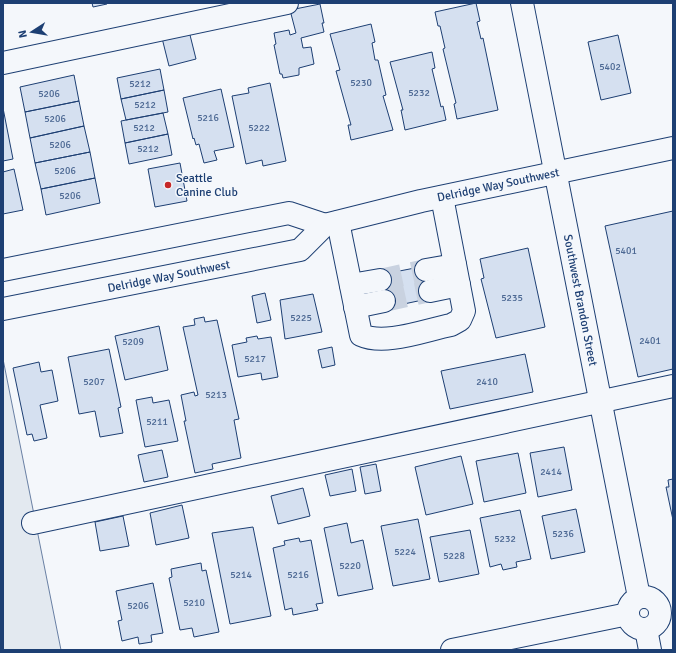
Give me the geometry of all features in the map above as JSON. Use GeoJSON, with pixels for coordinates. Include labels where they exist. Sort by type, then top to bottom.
{"type":"FeatureCollection","features":[{"type":"Feature","properties":{"kind":"main road"},"geometry":{"type":"LineString","coordinates":[[3,63],[287,3]]}},
{"type":"Feature","properties":{"kind":"main road","name":"Southwest Brandon Street"},"geometry":{"type":"LineString","coordinates":[[522,3],[601,402],[634,606]]}},
{"type":"Feature","properties":{"kind":"main road","name":"Delridge Way Southwest"},"geometry":{"type":"LineString","coordinates":[[3,309],[300,250],[332,223],[442,197],[673,148]]}},
{"type":"Feature","properties":{"kind":"main road"},"geometry":{"type":"LineString","coordinates":[[3,270],[289,213],[332,223],[351,285],[361,334],[370,339],[382,339],[443,327],[460,320],[464,311],[442,197]]}},
{"type":"Feature","properties":{"kind":"main road"},"geometry":{"type":"LineString","coordinates":[[428,281],[457,275]]}},
{"type":"Feature","properties":{"kind":"main road"},"geometry":{"type":"LineString","coordinates":[[351,285],[380,280]]}},
{"type":"Feature","properties":{"kind":"main road"},"geometry":{"type":"LineString","coordinates":[[355,307],[384,301]]}},
{"type":"Feature","properties":{"kind":"main road"},"geometry":{"type":"LineString","coordinates":[[33,523],[673,386]]}},
{"type":"Feature","properties":{"kind":"main road"},"geometry":{"type":"LineString","coordinates":[[646,596],[666,607],[648,640],[628,618],[634,606],[646,596]]}},
{"type":"Feature","properties":{"kind":"main road"},"geometry":{"type":"LineString","coordinates":[[452,650],[634,606]]}},
{"type":"Feature","properties":{"kind":"shaded area"},"geometry":{"type":"Polygon","coordinates":[[[3,359],[61,650],[3,650],[3,359]]]}},
{"type":"Feature","properties":{"kind":"building"},"geometry":{"type":"Polygon","coordinates":[[[92,3],[106,3],[107,4],[93,7],[92,3]]]}},
{"type":"Feature","properties":{"kind":"building"},"geometry":{"type":"Polygon","coordinates":[[[476,3],[480,21],[477,22],[481,39],[483,38],[498,110],[457,119],[454,104],[456,103],[443,49],[445,48],[435,12],[476,3]]]}},
{"type":"Feature","properties":{"kind":"building"},"geometry":{"type":"Polygon","coordinates":[[[320,4],[324,23],[322,23],[324,32],[301,38],[303,48],[311,47],[314,64],[299,68],[299,75],[283,78],[282,74],[280,74],[274,45],[276,44],[274,33],[289,30],[290,35],[296,33],[290,10],[320,4]]]}},
{"type":"Feature","properties":{"kind":"building"},"geometry":{"type":"Polygon","coordinates":[[[371,24],[375,42],[372,43],[375,60],[378,60],[386,95],[383,96],[393,130],[351,140],[348,125],[351,125],[336,71],[340,70],[330,34],[371,24]]]}},
{"type":"Feature","properties":{"kind":"building"},"geometry":{"type":"Polygon","coordinates":[[[189,31],[196,59],[169,66],[162,38],[189,31]]]}},
{"type":"Feature","properties":{"kind":"building"},"geometry":{"type":"Polygon","coordinates":[[[618,35],[631,93],[601,100],[588,42],[618,35]]]}},
{"type":"Feature","properties":{"kind":"building"},"geometry":{"type":"Polygon","coordinates":[[[432,52],[435,68],[432,69],[441,107],[443,106],[446,120],[405,130],[401,110],[403,110],[390,62],[432,52]]]}},
{"type":"Feature","properties":{"kind":"building"},"geometry":{"type":"Polygon","coordinates":[[[160,69],[164,90],[121,99],[117,78],[160,69]]]}},
{"type":"Feature","properties":{"kind":"building"},"geometry":{"type":"Polygon","coordinates":[[[74,75],[79,101],[25,112],[20,87],[74,75]]]}},
{"type":"Feature","properties":{"kind":"building"},"geometry":{"type":"Polygon","coordinates":[[[270,83],[286,161],[263,166],[262,160],[246,164],[232,96],[249,93],[248,88],[270,83]]]}},
{"type":"Feature","properties":{"kind":"building"},"geometry":{"type":"Polygon","coordinates":[[[221,89],[234,147],[214,151],[217,160],[204,163],[199,144],[196,145],[194,138],[193,139],[183,98],[221,89]]]}},
{"type":"Feature","properties":{"kind":"building"},"geometry":{"type":"Polygon","coordinates":[[[164,90],[168,112],[126,120],[121,99],[164,90]]]}},
{"type":"Feature","properties":{"kind":"building"},"geometry":{"type":"Polygon","coordinates":[[[79,101],[84,126],[30,138],[25,112],[79,101]]]}},
{"type":"Feature","properties":{"kind":"building"},"geometry":{"type":"Polygon","coordinates":[[[3,108],[13,159],[3,161],[3,108]]]}},
{"type":"Feature","properties":{"kind":"building"},"geometry":{"type":"Polygon","coordinates":[[[163,113],[168,134],[125,143],[121,121],[163,113]]]}},
{"type":"Feature","properties":{"kind":"building"},"geometry":{"type":"Polygon","coordinates":[[[84,126],[90,152],[35,163],[30,138],[84,126]]]}},
{"type":"Feature","properties":{"kind":"building"},"geometry":{"type":"Polygon","coordinates":[[[168,134],[172,155],[129,164],[125,143],[168,134]]]}},
{"type":"Feature","properties":{"kind":"building"},"geometry":{"type":"Polygon","coordinates":[[[90,152],[95,178],[41,189],[35,163],[90,152]]]}},
{"type":"Feature","properties":{"kind":"building","name":"Seattle Canine Club"},"geometry":{"type":"Polygon","coordinates":[[[180,163],[187,201],[155,207],[148,169],[180,163]]]}},
{"type":"Feature","properties":{"kind":"building"},"geometry":{"type":"Polygon","coordinates":[[[14,169],[23,210],[3,214],[3,172],[14,169]]]}},
{"type":"Feature","properties":{"kind":"building"},"geometry":{"type":"Polygon","coordinates":[[[95,178],[100,203],[46,215],[41,189],[95,178]]]}},
{"type":"Feature","properties":{"kind":"building"},"geometry":{"type":"Polygon","coordinates":[[[673,211],[673,369],[638,377],[605,226],[673,211]]]}},
{"type":"Feature","properties":{"kind":"building"},"geometry":{"type":"Polygon","coordinates":[[[528,248],[545,327],[496,338],[481,279],[484,278],[480,259],[528,248]]]}},
{"type":"Feature","properties":{"kind":"building"},"geometry":{"type":"Polygon","coordinates":[[[425,266],[432,298],[385,308],[379,275],[425,266]]]}},
{"type":"Feature","properties":{"kind":"building"},"geometry":{"type":"Polygon","coordinates":[[[265,293],[271,320],[257,323],[252,296],[265,293]]]}},
{"type":"Feature","properties":{"kind":"building"},"geometry":{"type":"Polygon","coordinates":[[[313,294],[322,332],[285,339],[280,300],[313,294]]]}},
{"type":"Feature","properties":{"kind":"building"},"geometry":{"type":"Polygon","coordinates":[[[204,317],[205,322],[217,320],[239,419],[234,420],[241,458],[212,464],[213,469],[195,473],[184,421],[186,421],[181,395],[194,392],[195,396],[198,395],[183,327],[195,325],[194,319],[204,317]]]}},
{"type":"Feature","properties":{"kind":"building"},"geometry":{"type":"Polygon","coordinates":[[[159,326],[168,370],[125,380],[115,336],[159,326]]]}},
{"type":"Feature","properties":{"kind":"building"},"geometry":{"type":"Polygon","coordinates":[[[257,336],[258,339],[271,337],[278,377],[262,380],[261,373],[238,377],[232,345],[247,342],[246,338],[257,336]]]}},
{"type":"Feature","properties":{"kind":"building"},"geometry":{"type":"Polygon","coordinates":[[[332,347],[335,365],[322,368],[318,350],[332,347]]]}},
{"type":"Feature","properties":{"kind":"building"},"geometry":{"type":"Polygon","coordinates":[[[109,349],[121,407],[118,408],[123,433],[100,437],[95,411],[79,414],[68,357],[109,349]]]}},
{"type":"Feature","properties":{"kind":"building"},"geometry":{"type":"Polygon","coordinates":[[[525,354],[533,392],[450,409],[441,371],[525,354]]]}},
{"type":"Feature","properties":{"kind":"building"},"geometry":{"type":"Polygon","coordinates":[[[39,362],[41,372],[52,370],[58,401],[40,405],[47,438],[34,441],[32,434],[27,435],[13,368],[39,362]]]}},
{"type":"Feature","properties":{"kind":"building"},"geometry":{"type":"Polygon","coordinates":[[[152,397],[153,403],[169,400],[178,441],[145,447],[136,400],[152,397]]]}},
{"type":"Feature","properties":{"kind":"building"},"geometry":{"type":"Polygon","coordinates":[[[564,447],[572,490],[538,497],[530,453],[564,447]]]}},
{"type":"Feature","properties":{"kind":"building"},"geometry":{"type":"Polygon","coordinates":[[[162,450],[168,477],[144,482],[138,455],[162,450]]]}},
{"type":"Feature","properties":{"kind":"building"},"geometry":{"type":"Polygon","coordinates":[[[518,453],[526,493],[484,502],[476,461],[518,453]]]}},
{"type":"Feature","properties":{"kind":"building"},"geometry":{"type":"Polygon","coordinates":[[[461,456],[473,504],[426,515],[415,467],[461,456]]]}},
{"type":"Feature","properties":{"kind":"building"},"geometry":{"type":"Polygon","coordinates":[[[376,464],[381,491],[365,494],[360,467],[376,464]]]}},
{"type":"Feature","properties":{"kind":"building"},"geometry":{"type":"Polygon","coordinates":[[[352,469],[356,491],[330,496],[325,475],[352,469]]]}},
{"type":"Feature","properties":{"kind":"building"},"geometry":{"type":"Polygon","coordinates":[[[673,479],[673,520],[666,487],[669,487],[668,480],[673,479]]]}},
{"type":"Feature","properties":{"kind":"building"},"geometry":{"type":"Polygon","coordinates":[[[303,488],[310,516],[278,524],[271,496],[303,488]]]}},
{"type":"Feature","properties":{"kind":"building"},"geometry":{"type":"Polygon","coordinates":[[[182,505],[189,538],[156,545],[150,513],[182,505]]]}},
{"type":"Feature","properties":{"kind":"building"},"geometry":{"type":"Polygon","coordinates":[[[576,509],[585,552],[551,559],[542,516],[576,509]]]}},
{"type":"Feature","properties":{"kind":"building"},"geometry":{"type":"Polygon","coordinates":[[[520,510],[531,559],[516,562],[517,567],[503,570],[501,564],[490,567],[480,518],[520,510]]]}},
{"type":"Feature","properties":{"kind":"building"},"geometry":{"type":"Polygon","coordinates":[[[123,516],[129,546],[100,551],[95,522],[123,516]]]}},
{"type":"Feature","properties":{"kind":"building"},"geometry":{"type":"Polygon","coordinates":[[[418,519],[430,579],[393,586],[381,526],[418,519]]]}},
{"type":"Feature","properties":{"kind":"building"},"geometry":{"type":"Polygon","coordinates":[[[347,523],[351,543],[363,540],[373,589],[338,596],[324,528],[347,523]]]}},
{"type":"Feature","properties":{"kind":"building"},"geometry":{"type":"Polygon","coordinates":[[[253,527],[271,616],[230,624],[212,533],[253,527]]]}},
{"type":"Feature","properties":{"kind":"building"},"geometry":{"type":"Polygon","coordinates":[[[470,530],[479,574],[439,582],[430,537],[470,530]]]}},
{"type":"Feature","properties":{"kind":"building"},"geometry":{"type":"Polygon","coordinates":[[[299,538],[300,542],[311,540],[323,603],[316,604],[318,610],[293,615],[292,608],[285,610],[273,548],[285,545],[284,541],[299,538]]]}},
{"type":"Feature","properties":{"kind":"building"},"geometry":{"type":"Polygon","coordinates":[[[201,563],[202,571],[206,570],[219,632],[194,637],[192,628],[180,630],[169,578],[172,577],[171,569],[201,563]]]}},
{"type":"Feature","properties":{"kind":"building"},"geometry":{"type":"Polygon","coordinates":[[[153,583],[163,633],[151,635],[152,642],[139,644],[138,637],[122,641],[118,621],[122,620],[116,591],[153,583]]]}},
{"type":"Feature","properties":{"kind":"tunnel"},"geometry":{"type":"LineString","coordinates":[[380,280],[426,270]]}},
{"type":"Feature","properties":{"kind":"tunnel"},"geometry":{"type":"LineString","coordinates":[[384,301],[430,291]]}},
{"type":"Feature","properties":{"kind":"place","name":"Seattle Canine Club"},"geometry":{"type":"Point","coordinates":[168,185]}}]}
